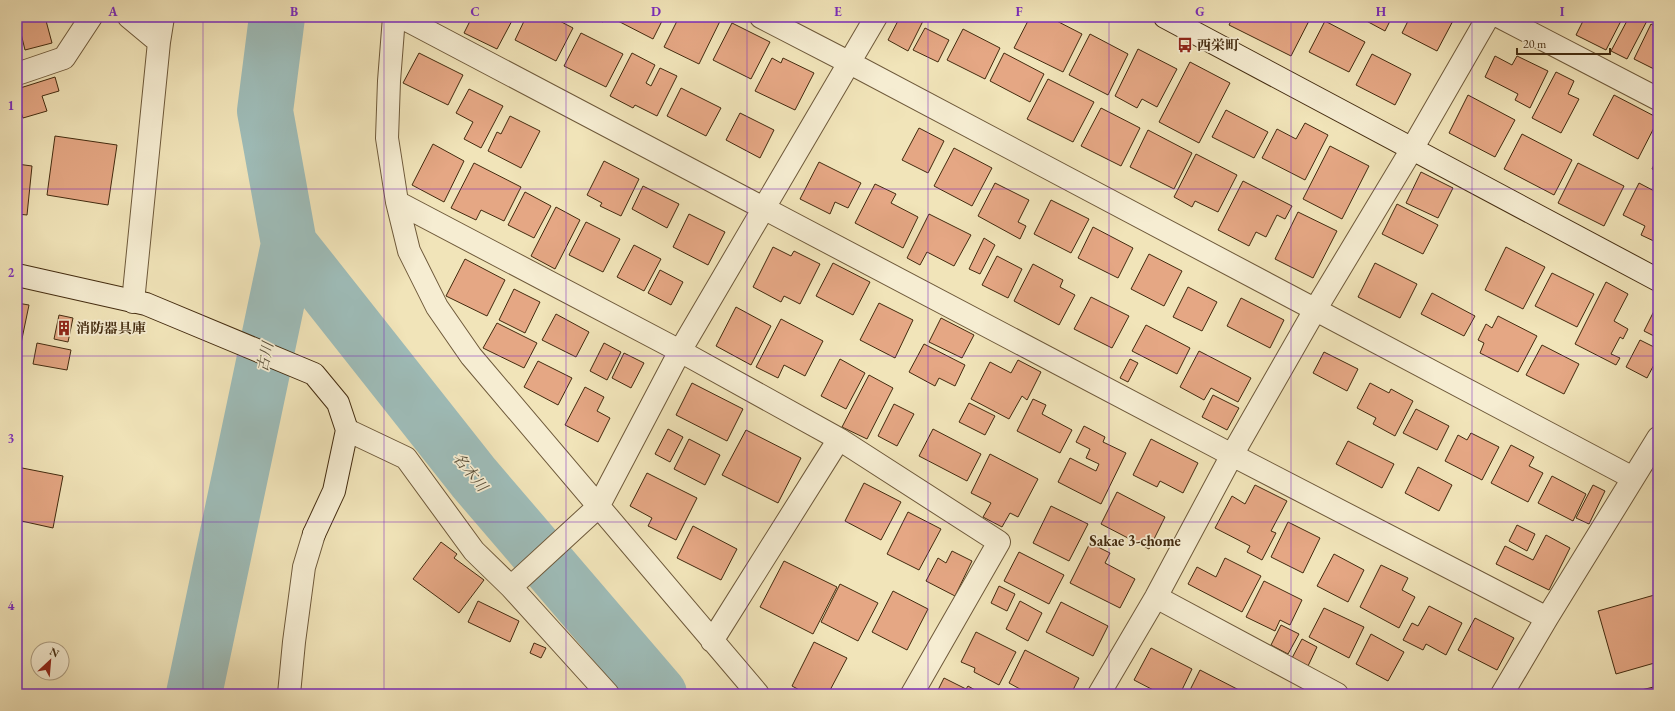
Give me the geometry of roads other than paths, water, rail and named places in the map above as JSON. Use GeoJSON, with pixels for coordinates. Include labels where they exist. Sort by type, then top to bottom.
{"type":"FeatureCollection","features":[{"type":"Feature","properties":{"kind":"street"},"geometry":{"type":"LineString","coordinates":[[17,74],[64,58],[91,17]]}},
{"type":"Feature","properties":{"kind":"street"},"geometry":{"type":"LineString","coordinates":[[129,17],[159,42]]}},
{"type":"Feature","properties":{"kind":"street"},"geometry":{"type":"LineString","coordinates":[[139,303],[159,42],[163,17]]}},
{"type":"Feature","properties":{"kind":"street"},"geometry":{"type":"LineString","coordinates":[[394,17],[389,81],[387,138],[397,202],[409,251],[437,307],[471,356],[758,694]]}},
{"type":"Feature","properties":{"kind":"street"},"geometry":{"type":"LineString","coordinates":[[401,17],[1232,455],[1547,618]]}},
{"type":"Feature","properties":{"kind":"street"},"geometry":{"type":"LineString","coordinates":[[761,17],[1634,478]]}},
{"type":"Feature","properties":{"kind":"street"},"geometry":{"type":"LineString","coordinates":[[510,587],[598,507],[680,351],[762,208],[850,63],[876,17]]}},
{"type":"Feature","properties":{"kind":"street"},"geometry":{"type":"LineString","coordinates":[[1165,17],[1658,280]]}},
{"type":"Feature","properties":{"kind":"street"},"geometry":{"type":"LineString","coordinates":[[1099,694],[1156,597],[1232,455],[1315,310],[1412,149],[1488,17]]}},
{"type":"Feature","properties":{"kind":"street"},"geometry":{"type":"LineString","coordinates":[[1500,17],[1658,99]]}},
{"type":"Feature","properties":{"kind":"street"},"geometry":{"type":"LineString","coordinates":[[397,202],[680,351],[839,439],[999,542],[912,694]]}},
{"type":"Feature","properties":{"kind":"street"},"geometry":{"type":"LineString","coordinates":[[17,274],[139,303],[314,374],[338,403],[347,430],[334,491],[314,534],[304,572],[294,642],[289,694]]}},
{"type":"Feature","properties":{"kind":"street"},"geometry":{"type":"LineString","coordinates":[[347,430],[406,458],[474,551],[510,587],[608,694]]}},
{"type":"Feature","properties":{"kind":"street"},"geometry":{"type":"LineString","coordinates":[[1502,694],[1658,438]]}},
{"type":"Feature","properties":{"kind":"street"},"geometry":{"type":"LineString","coordinates":[[712,641],[839,439]]}},
{"type":"Feature","properties":{"kind":"street"},"geometry":{"type":"LineString","coordinates":[[1156,597],[1337,694]]}},
{"type":"Feature","properties":{"kind":"waterway","name":"古川"},"geometry":{"type":"LineString","coordinates":[[194,694],[289,244],[265,111],[277,17]]}},
{"type":"Feature","properties":{"kind":"waterway","name":"名木川"},"geometry":{"type":"LineString","coordinates":[[289,244],[474,478],[659,694]]}},
{"type":"Feature","properties":{"kind":"place","name":"西栄町"},"geometry":{"type":"Point","coordinates":[1185,45]}},
{"type":"Feature","properties":{"kind":"place","name":"消防器具庫"},"geometry":{"type":"Point","coordinates":[64,328]}},
{"type":"Feature","properties":{"kind":"district","name":"Sakae 3-chome"},"geometry":{"type":"Point","coordinates":[1135,541]}}]}
